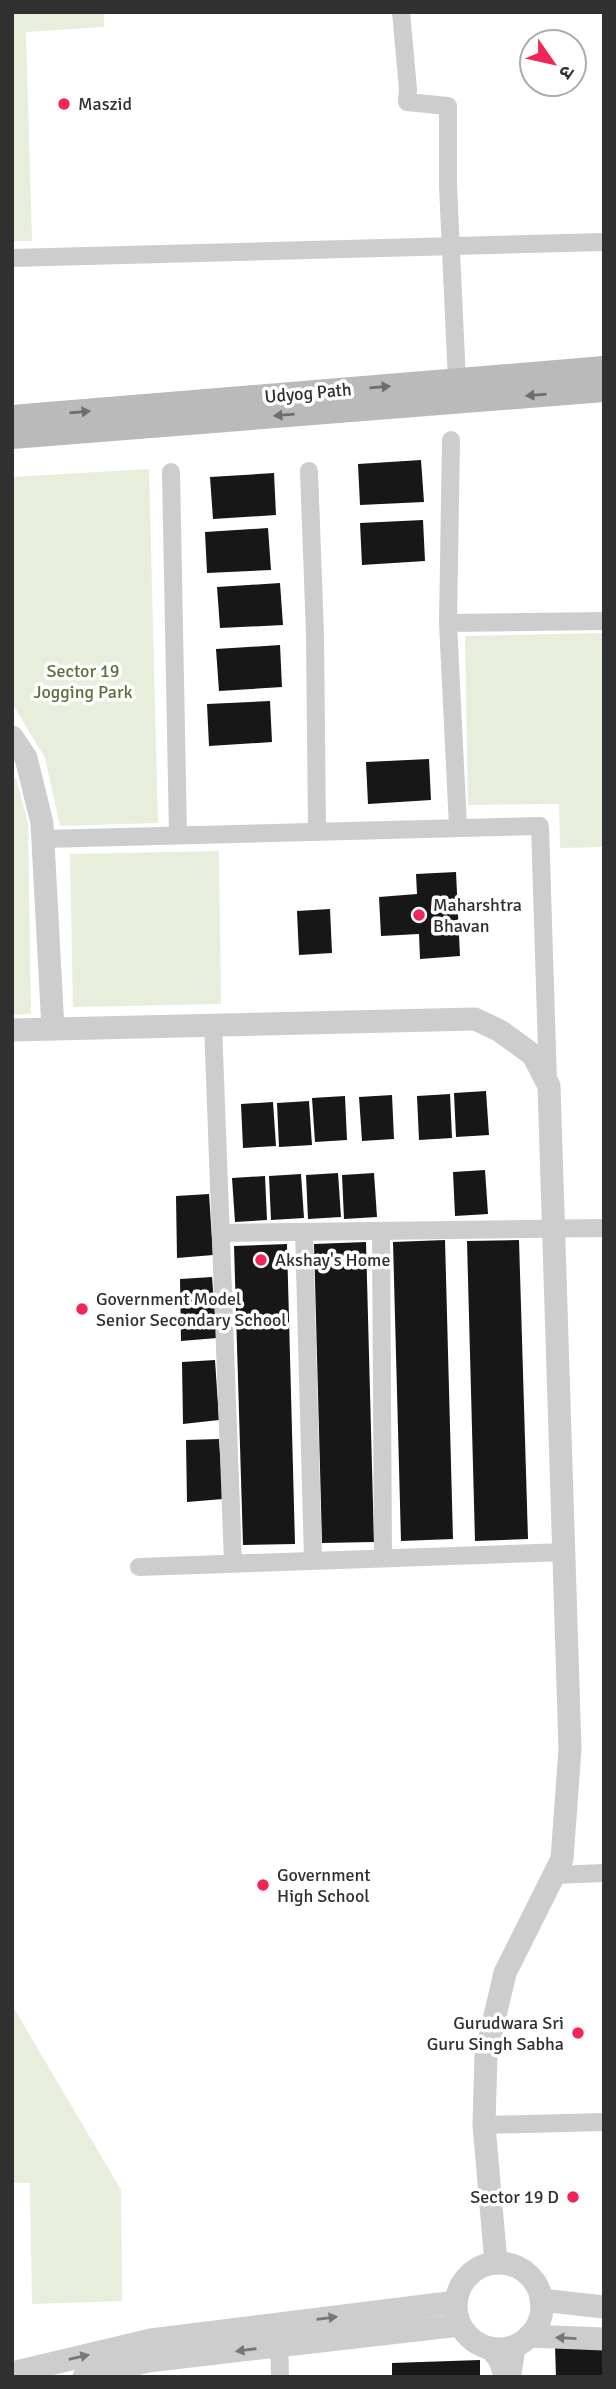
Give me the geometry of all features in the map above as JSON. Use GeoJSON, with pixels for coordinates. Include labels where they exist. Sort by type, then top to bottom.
{"type":"FeatureCollection","features":[{"type":"Feature","properties":{"kind":"main road","name":"Udyog Path"},"geometry":{"type":"LineString","coordinates":[[12,417],[604,368]]}},
{"type":"Feature","properties":{"kind":"main road","name":"Udyog Path"},"geometry":{"type":"LineString","coordinates":[[12,437],[604,390]]}},
{"type":"Feature","properties":{"kind":"street"},"geometry":{"type":"LineString","coordinates":[[401,12],[407,102],[448,106],[448,186],[457,381]]}},
{"type":"Feature","properties":{"kind":"street"},"geometry":{"type":"LineString","coordinates":[[12,258],[604,242]]}},
{"type":"Feature","properties":{"kind":"street"},"geometry":{"type":"LineString","coordinates":[[451,440],[448,623],[458,827]]}},
{"type":"Feature","properties":{"kind":"street"},"geometry":{"type":"LineString","coordinates":[[309,471],[315,635],[317,831]]}},
{"type":"Feature","properties":{"kind":"street"},"geometry":{"type":"LineString","coordinates":[[171,472],[178,835]]}},
{"type":"Feature","properties":{"kind":"street"},"geometry":{"type":"LineString","coordinates":[[448,623],[604,621]]}},
{"type":"Feature","properties":{"kind":"street"},"geometry":{"type":"LineString","coordinates":[[12,737],[42,822],[53,1028]]}},
{"type":"Feature","properties":{"kind":"street"},"geometry":{"type":"LineString","coordinates":[[43,839],[540,826],[570,1749],[562,1859],[505,1973],[486,2054],[484,2125],[496,2263]]}},
{"type":"Feature","properties":{"kind":"street"},"geometry":{"type":"LineString","coordinates":[[12,1030],[475,1019],[500,1031],[533,1055],[549,1086]]}},
{"type":"Feature","properties":{"kind":"street"},"geometry":{"type":"LineString","coordinates":[[213,1024],[233,1563]]}},
{"type":"Feature","properties":{"kind":"street"},"geometry":{"type":"LineString","coordinates":[[221,1233],[604,1228]]}},
{"type":"Feature","properties":{"kind":"street"},"geometry":{"type":"LineString","coordinates":[[381,1232],[383,1557]]}},
{"type":"Feature","properties":{"kind":"street"},"geometry":{"type":"LineString","coordinates":[[304,1233],[313,1560]]}},
{"type":"Feature","properties":{"kind":"street"},"geometry":{"type":"LineString","coordinates":[[139,1567],[565,1552]]}},
{"type":"Feature","properties":{"kind":"street"},"geometry":{"type":"LineString","coordinates":[[556,1875],[604,1873]]}},
{"type":"Feature","properties":{"kind":"street"},"geometry":{"type":"LineString","coordinates":[[484,2125],[604,2122]]}},
{"type":"Feature","properties":{"kind":"street"},"geometry":{"type":"LineString","coordinates":[[496,2263],[513,2265],[528,2274],[538,2288],[541,2300],[541,2313],[537,2324],[523,2340],[504,2349],[486,2347],[470,2339],[458,2314],[460,2288],[469,2275],[481,2267],[496,2263]]}},
{"type":"Feature","properties":{"kind":"street"},"geometry":{"type":"LineString","coordinates":[[541,2300],[604,2307]]}},
{"type":"Feature","properties":{"kind":"street"},"geometry":{"type":"LineString","coordinates":[[12,2373],[151,2340],[279,2335],[458,2314]]}},
{"type":"Feature","properties":{"kind":"street"},"geometry":{"type":"LineString","coordinates":[[84,2377],[148,2361],[279,2335]]}},
{"type":"Feature","properties":{"kind":"street"},"geometry":{"type":"LineString","coordinates":[[279,2335],[280,2377]]}},
{"type":"Feature","properties":{"kind":"street"},"geometry":{"type":"LineString","coordinates":[[523,2340],[604,2339]]}},
{"type":"Feature","properties":{"kind":"street"},"geometry":{"type":"LineString","coordinates":[[512,2377],[523,2340]]}},
{"type":"Feature","properties":{"kind":"street"},"geometry":{"type":"LineString","coordinates":[[486,2347],[497,2360],[503,2377]]}},
{"type":"Feature","properties":{"kind":"green space"},"geometry":{"type":"Polygon","coordinates":[[[12,12],[104,12],[104,27],[26,32],[32,241],[12,241],[12,12]]]}},
{"type":"Feature","properties":{"kind":"green space","name":"Sector 19 Jogging Park"},"geometry":{"type":"Polygon","coordinates":[[[149,469],[158,823],[60,826],[45,758],[12,703],[12,477],[149,469]]]}},
{"type":"Feature","properties":{"kind":"green space"},"geometry":{"type":"Polygon","coordinates":[[[604,633],[604,847],[560,848],[559,804],[468,805],[465,636],[604,633]]]}},
{"type":"Feature","properties":{"kind":"green space"},"geometry":{"type":"Polygon","coordinates":[[[12,778],[16,778],[28,823],[31,1014],[12,1015],[12,778]]]}},
{"type":"Feature","properties":{"kind":"green space"},"geometry":{"type":"Polygon","coordinates":[[[219,851],[221,1004],[73,1007],[70,854],[219,851]]]}},
{"type":"Feature","properties":{"kind":"green space"},"geometry":{"type":"Polygon","coordinates":[[[12,2005],[121,2190],[122,2301],[32,2304],[30,2183],[12,2183],[12,2005]]]}},
{"type":"Feature","properties":{"kind":"building"},"geometry":{"type":"Polygon","coordinates":[[[421,460],[424,502],[360,505],[358,464],[421,460]]]}},
{"type":"Feature","properties":{"kind":"building"},"geometry":{"type":"Polygon","coordinates":[[[274,473],[276,515],[213,519],[210,477],[274,473]]]}},
{"type":"Feature","properties":{"kind":"building"},"geometry":{"type":"Polygon","coordinates":[[[423,520],[425,561],[362,565],[360,523],[423,520]]]}},
{"type":"Feature","properties":{"kind":"building"},"geometry":{"type":"Polygon","coordinates":[[[268,528],[271,570],[207,573],[205,532],[268,528]]]}},
{"type":"Feature","properties":{"kind":"building"},"geometry":{"type":"Polygon","coordinates":[[[280,583],[283,625],[220,628],[217,587],[280,583]]]}},
{"type":"Feature","properties":{"kind":"building"},"geometry":{"type":"Polygon","coordinates":[[[280,645],[282,687],[219,691],[216,649],[280,645]]]}},
{"type":"Feature","properties":{"kind":"building"},"geometry":{"type":"Polygon","coordinates":[[[270,701],[272,742],[209,746],[207,704],[270,701]]]}},
{"type":"Feature","properties":{"kind":"building"},"geometry":{"type":"Polygon","coordinates":[[[429,759],[431,800],[368,804],[366,762],[429,759]]]}},
{"type":"Feature","properties":{"kind":"building","name":"Maharshtra Bhavan"},"geometry":{"type":"Polygon","coordinates":[[[456,872],[460,956],[420,959],[419,934],[381,936],[379,897],[417,894],[416,874],[456,872]]]}},
{"type":"Feature","properties":{"kind":"building"},"geometry":{"type":"Polygon","coordinates":[[[330,909],[332,953],[299,955],[297,911],[330,909]]]}},
{"type":"Feature","properties":{"kind":"building"},"geometry":{"type":"Polygon","coordinates":[[[486,1091],[489,1135],[456,1137],[454,1093],[486,1091]]]}},
{"type":"Feature","properties":{"kind":"building"},"geometry":{"type":"Polygon","coordinates":[[[450,1094],[452,1138],[419,1140],[417,1096],[450,1094]]]}},
{"type":"Feature","properties":{"kind":"building"},"geometry":{"type":"Polygon","coordinates":[[[392,1095],[394,1139],[362,1141],[359,1097],[392,1095]]]}},
{"type":"Feature","properties":{"kind":"building"},"geometry":{"type":"Polygon","coordinates":[[[345,1096],[347,1140],[315,1142],[312,1098],[345,1096]]]}},
{"type":"Feature","properties":{"kind":"building"},"geometry":{"type":"Polygon","coordinates":[[[309,1101],[312,1145],[279,1147],[277,1103],[309,1101]]]}},
{"type":"Feature","properties":{"kind":"building"},"geometry":{"type":"Polygon","coordinates":[[[273,1102],[276,1146],[243,1148],[241,1104],[273,1102]]]}},
{"type":"Feature","properties":{"kind":"building"},"geometry":{"type":"Polygon","coordinates":[[[485,1170],[488,1214],[455,1216],[453,1172],[485,1170]]]}},
{"type":"Feature","properties":{"kind":"building"},"geometry":{"type":"Polygon","coordinates":[[[338,1173],[341,1217],[308,1219],[306,1175],[338,1173]]]}},
{"type":"Feature","properties":{"kind":"building"},"geometry":{"type":"Polygon","coordinates":[[[374,1173],[377,1217],[344,1219],[342,1175],[374,1173]]]}},
{"type":"Feature","properties":{"kind":"building"},"geometry":{"type":"Polygon","coordinates":[[[301,1174],[304,1218],[271,1220],[269,1176],[301,1174]]]}},
{"type":"Feature","properties":{"kind":"building"},"geometry":{"type":"Polygon","coordinates":[[[265,1176],[267,1220],[235,1222],[232,1178],[265,1176]]]}},
{"type":"Feature","properties":{"kind":"building"},"geometry":{"type":"Polygon","coordinates":[[[209,1194],[213,1255],[177,1258],[176,1196],[209,1194]]]}},
{"type":"Feature","properties":{"kind":"building"},"geometry":{"type":"Polygon","coordinates":[[[445,1240],[453,1539],[401,1541],[393,1242],[445,1240]]]}},
{"type":"Feature","properties":{"kind":"building"},"geometry":{"type":"Polygon","coordinates":[[[519,1240],[528,1539],[475,1541],[467,1241],[519,1240]]]}},
{"type":"Feature","properties":{"kind":"building"},"geometry":{"type":"Polygon","coordinates":[[[366,1242],[374,1542],[322,1543],[314,1244],[366,1242]]]}},
{"type":"Feature","properties":{"kind":"building"},"geometry":{"type":"Polygon","coordinates":[[[287,1244],[295,1544],[243,1545],[234,1246],[287,1244]]]}},
{"type":"Feature","properties":{"kind":"building"},"geometry":{"type":"Polygon","coordinates":[[[212,1277],[217,1338],[181,1341],[180,1279],[212,1277]]]}},
{"type":"Feature","properties":{"kind":"building"},"geometry":{"type":"Polygon","coordinates":[[[215,1360],[219,1420],[183,1424],[182,1362],[215,1360]]]}},
{"type":"Feature","properties":{"kind":"building"},"geometry":{"type":"Polygon","coordinates":[[[219,1439],[223,1499],[187,1502],[186,1440],[219,1439]]]}},
{"type":"Feature","properties":{"kind":"building"},"geometry":{"type":"Polygon","coordinates":[[[604,2344],[604,2377],[556,2377],[555,2346],[604,2344]]]}},
{"type":"Feature","properties":{"kind":"building"},"geometry":{"type":"Polygon","coordinates":[[[480,2360],[480,2377],[392,2377],[392,2363],[480,2360]]]}},
{"type":"Feature","properties":{"kind":"place","name":"Maszid"},"geometry":{"type":"Point","coordinates":[64,104]}},
{"type":"Feature","properties":{"kind":"place","name":"Maharshtra Bhavan"},"geometry":{"type":"Point","coordinates":[419,915]}},
{"type":"Feature","properties":{"kind":"place","name":"Akshay's Home"},"geometry":{"type":"Point","coordinates":[261,1260]}},
{"type":"Feature","properties":{"kind":"place","name":"Government Model Senior Secondary School"},"geometry":{"type":"Point","coordinates":[82,1309]}},
{"type":"Feature","properties":{"kind":"place","name":"Government High School"},"geometry":{"type":"Point","coordinates":[263,1885]}},
{"type":"Feature","properties":{"kind":"place","name":"Gurudwara Sri Guru Singh Sabha"},"geometry":{"type":"Point","coordinates":[578,2033]}},
{"type":"Feature","properties":{"kind":"place","name":"Sector 19 D"},"geometry":{"type":"Point","coordinates":[573,2197]}}]}
